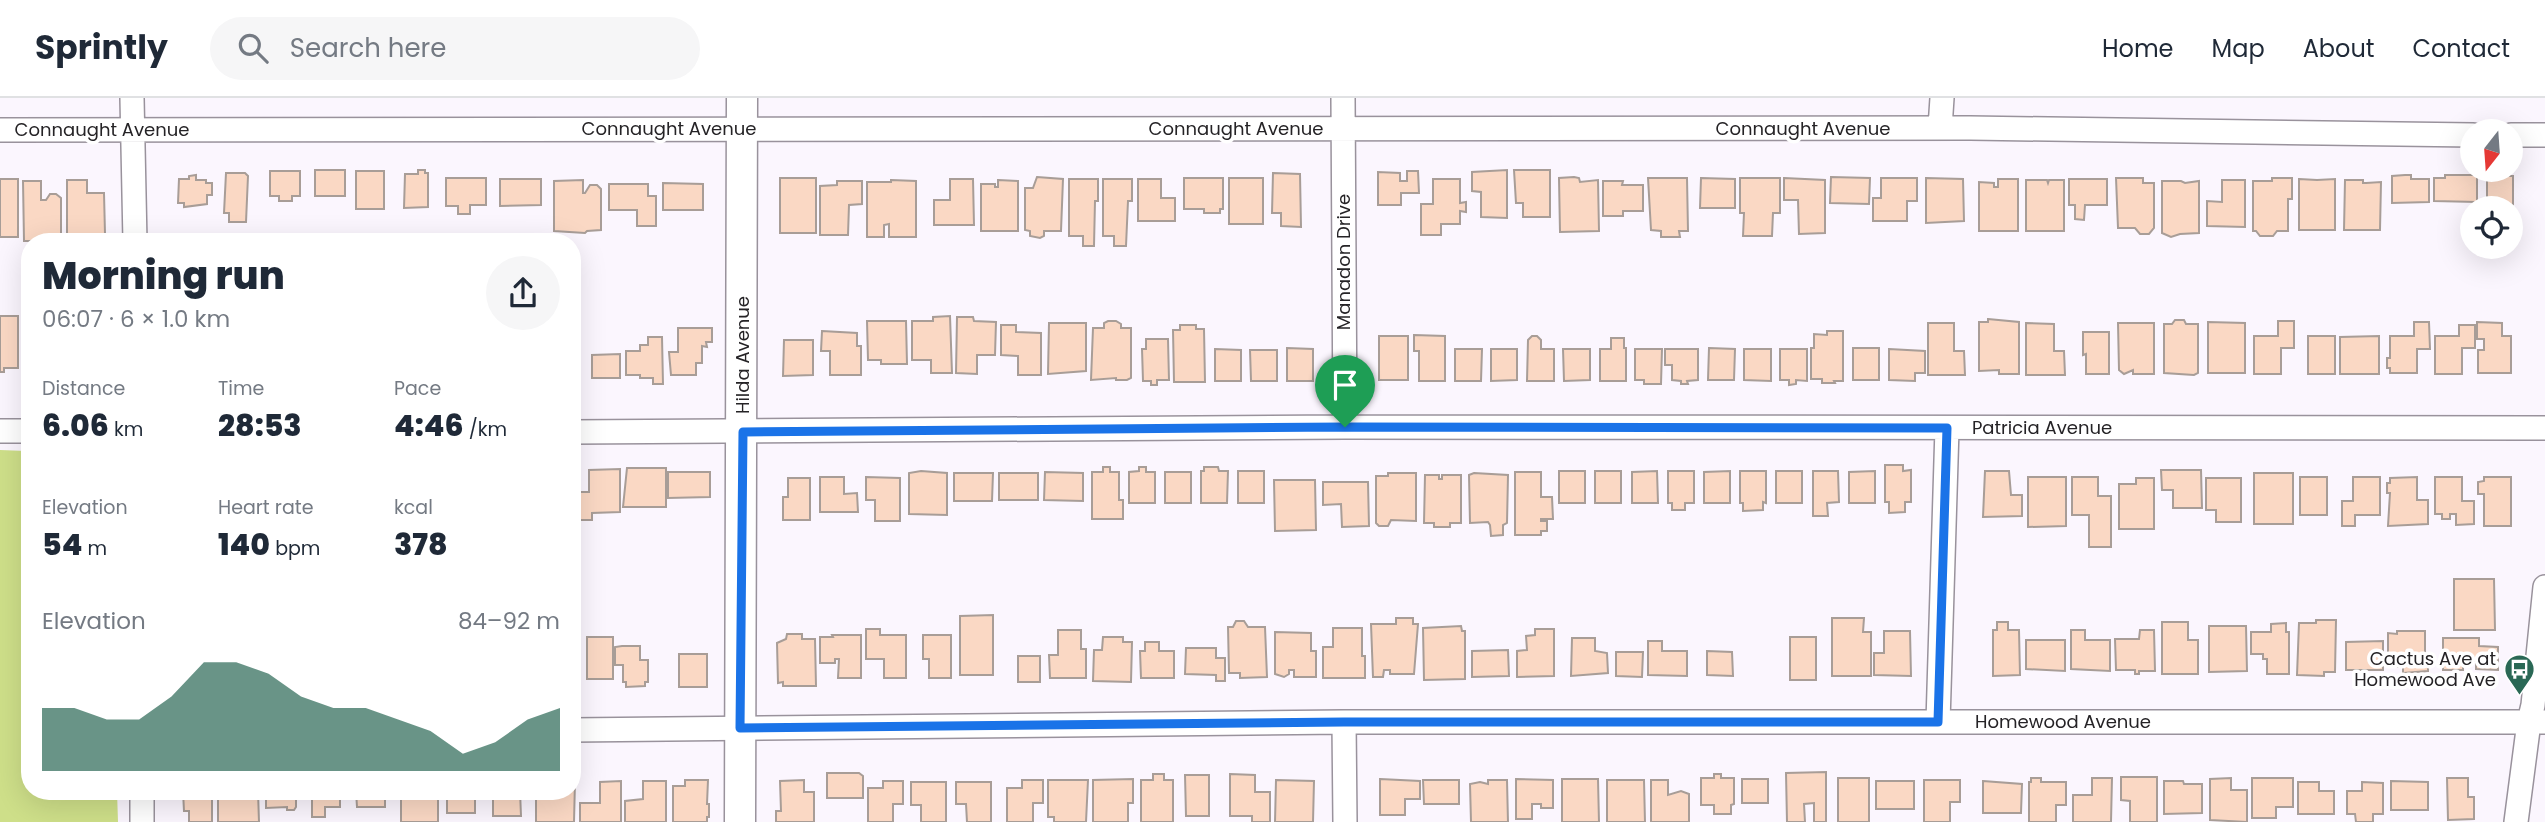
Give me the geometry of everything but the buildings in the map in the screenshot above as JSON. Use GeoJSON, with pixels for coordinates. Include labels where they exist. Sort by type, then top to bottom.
{"type":"FeatureCollection","features":[{"type":"Feature","properties":{"kind":"street"},"geometry":{"type":"LineString","coordinates":[[132,98],[135,233]]}},
{"type":"Feature","properties":{"kind":"street","name":"Hilda Avenue"},"geometry":{"type":"LineString","coordinates":[[740,822],[743,98]]}},
{"type":"Feature","properties":{"kind":"street","name":"Manadon Drive"},"geometry":{"type":"LineString","coordinates":[[1343,98],[1345,427]]}},
{"type":"Feature","properties":{"kind":"street"},"geometry":{"type":"LineString","coordinates":[[1940,128],[1942,98]]}},
{"type":"Feature","properties":{"kind":"street","name":"Connaught Avenue"},"geometry":{"type":"LineString","coordinates":[[0,130],[1940,128],[2460,135]]}},
{"type":"Feature","properties":{"kind":"street"},"geometry":{"type":"LineString","coordinates":[[2524,135],[2545,135]]}},
{"type":"Feature","properties":{"kind":"street","name":"Patricia Avenue"},"geometry":{"type":"LineString","coordinates":[[581,432],[1345,427],[2545,428]]}},
{"type":"Feature","properties":{"kind":"street"},"geometry":{"type":"LineString","coordinates":[[1938,722],[1947,428]]}},
{"type":"Feature","properties":{"kind":"street"},"geometry":{"type":"LineString","coordinates":[[0,431],[21,432]]}},
{"type":"Feature","properties":{"kind":"street"},"geometry":{"type":"LineString","coordinates":[[2516,822],[2537,722],[2533,705],[2545,587]]}},
{"type":"Feature","properties":{"kind":"street"},"geometry":{"type":"LineString","coordinates":[[1344,722],[1345,822]]}},
{"type":"Feature","properties":{"kind":"street","name":"Homewood Avenue"},"geometry":{"type":"LineString","coordinates":[[581,730],[1344,722],[2537,722]]}},
{"type":"Feature","properties":{"kind":"street"},"geometry":{"type":"LineString","coordinates":[[142,800],[142,822]]}},
{"type":"Feature","properties":{"kind":"green space"},"geometry":{"type":"Polygon","coordinates":[[[0,450],[21,451],[21,800],[117,800],[118,822],[0,822],[0,450]]]}},
{"type":"Feature","properties":{"kind":"place","name":"Cactus Ave at Homewood Ave"},"geometry":{"type":"Point","coordinates":[2519,696]}},
{"type":"Feature","properties":{"kind":"route"},"geometry":{"type":"LineString","coordinates":[[1345,427],[1947,428],[1938,722],[1344,722],[740,728],[743,432],[1345,427]]}}]}
